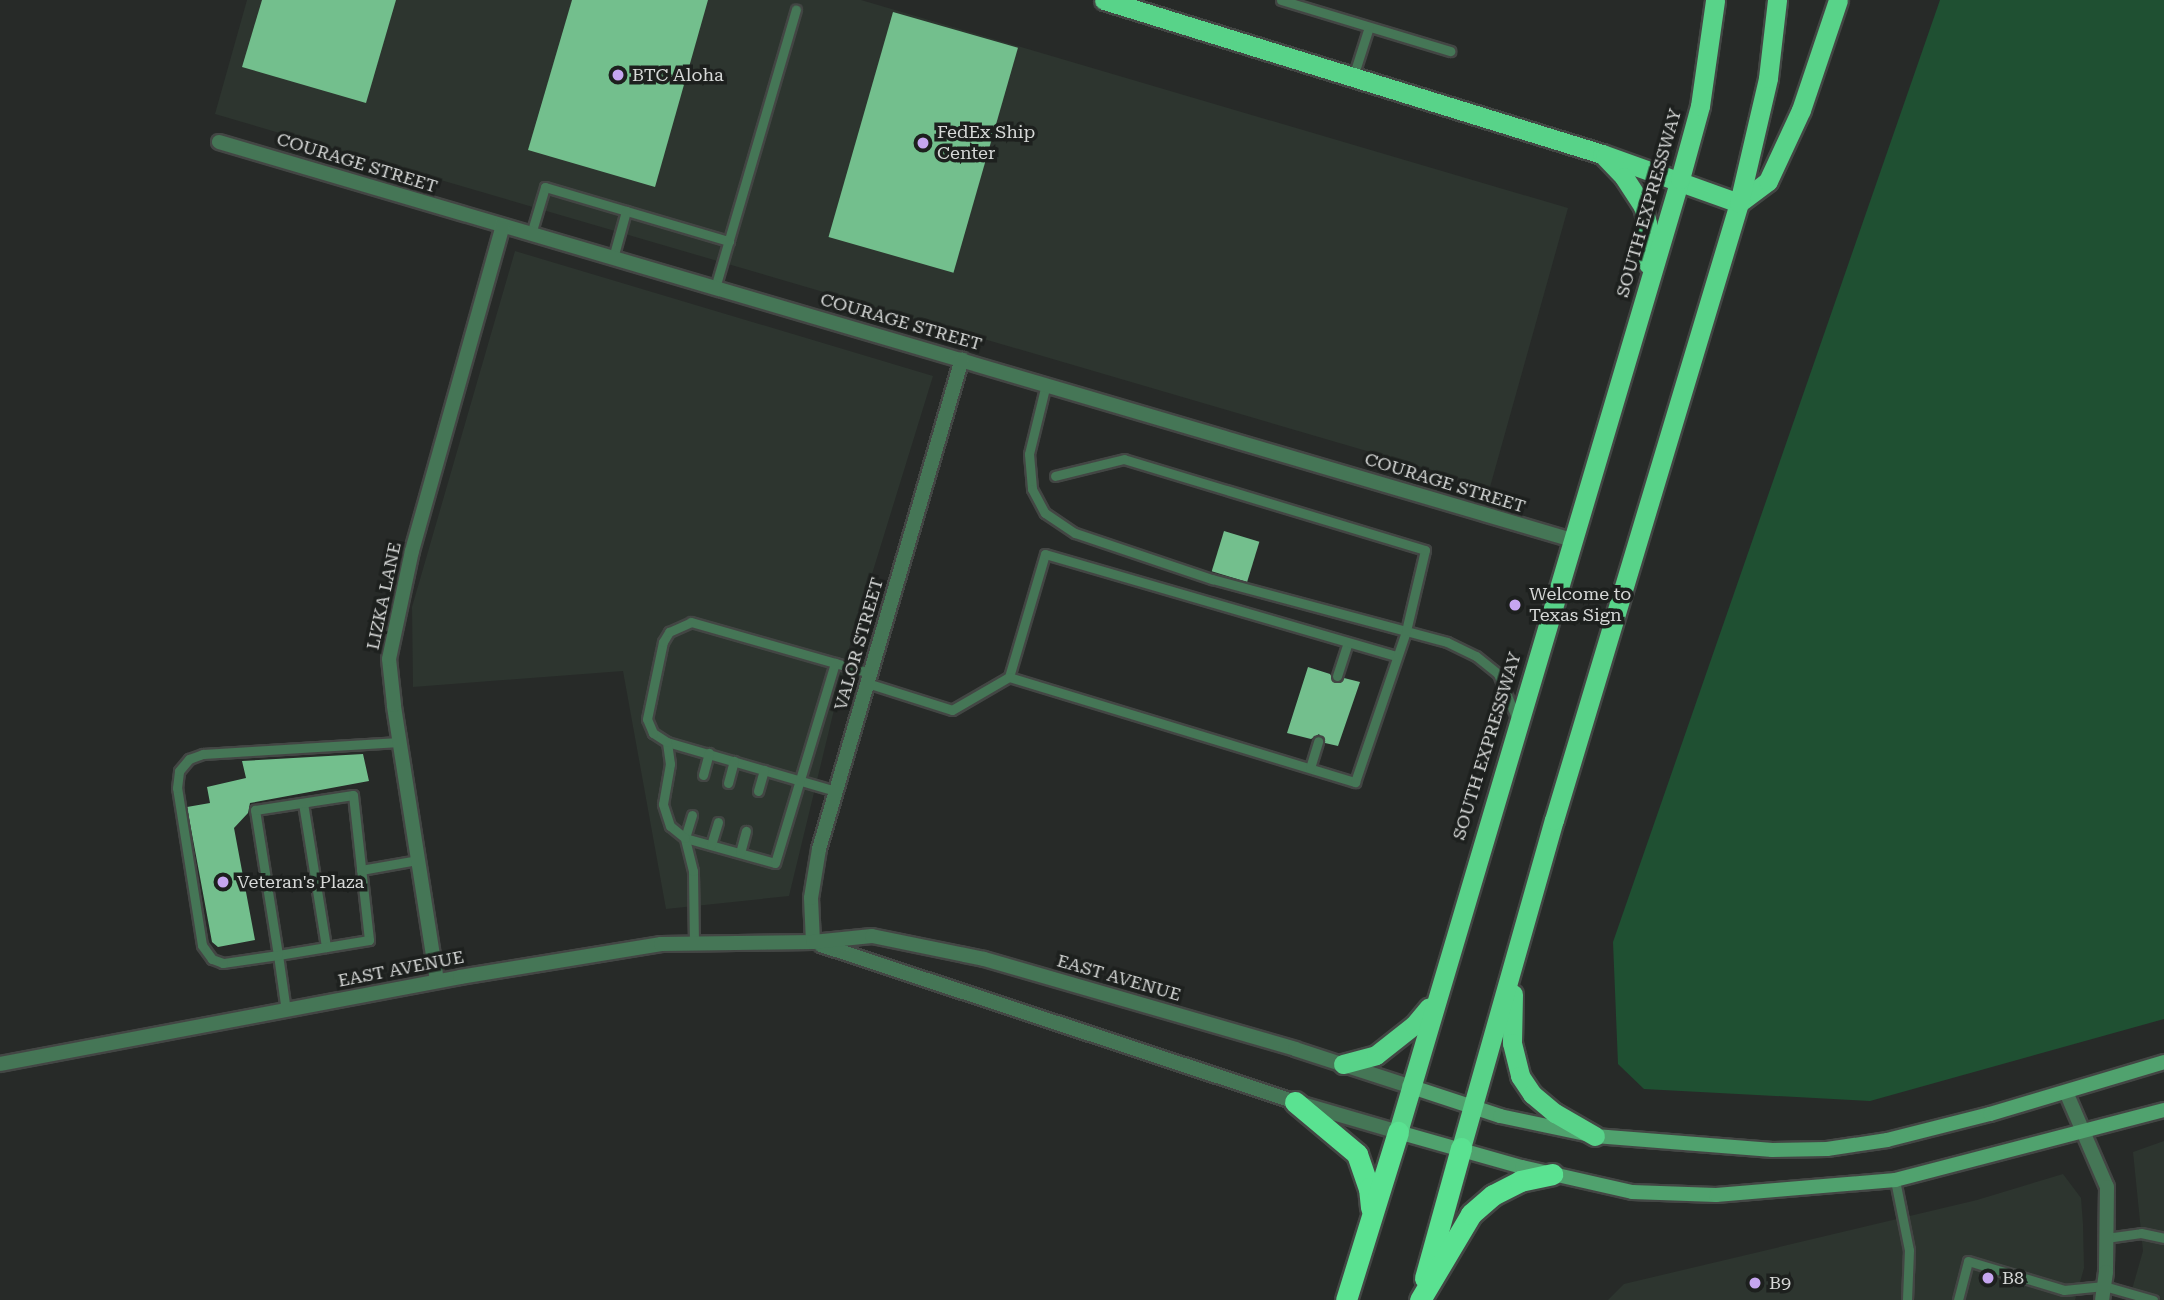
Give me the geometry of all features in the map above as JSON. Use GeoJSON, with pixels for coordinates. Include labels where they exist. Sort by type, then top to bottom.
{"type":"FeatureCollection","features":[{"type":"Feature","properties":{"kind":"highway"},"geometry":{"type":"LineString","coordinates":[[1104,0],[1602,154],[1680,179],[1739,203]]}},
{"type":"Feature","properties":{"kind":"highway","name":"SOUTH EXPRESSWAY"},"geometry":{"type":"LineString","coordinates":[[1346,1300],[1680,179],[1700,106],[1715,0]]}},
{"type":"Feature","properties":{"kind":"highway"},"geometry":{"type":"LineString","coordinates":[[1419,1300],[1518,945],[1739,203],[1768,78],[1777,0]]}},
{"type":"Feature","properties":{"kind":"highway"},"geometry":{"type":"LineString","coordinates":[[1739,203],[1768,181],[1801,110],[1838,0]]}},
{"type":"Feature","properties":{"kind":"highway"},"geometry":{"type":"LineString","coordinates":[[1602,154],[1624,177],[1643,206],[1649,243],[1646,297]]}},
{"type":"Feature","properties":{"kind":"highway"},"geometry":{"type":"LineString","coordinates":[[1518,945],[1511,1015],[1512,1043],[1520,1076],[1532,1094],[1555,1113],[1595,1136]]}},
{"type":"Feature","properties":{"kind":"highway"},"geometry":{"type":"LineString","coordinates":[[1343,1064],[1376,1055],[1414,1026],[1434,1001]]}},
{"type":"Feature","properties":{"kind":"highway"},"geometry":{"type":"LineString","coordinates":[[1295,1102],[1357,1154],[1369,1188],[1371,1217]]}},
{"type":"Feature","properties":{"kind":"highway"},"geometry":{"type":"LineString","coordinates":[[1419,1300],[1471,1214],[1502,1190],[1520,1181],[1552,1174]]}},
{"type":"Feature","properties":{"kind":"main road"},"geometry":{"type":"LineString","coordinates":[[1409,1086],[1472,1108],[1595,1136],[1772,1150],[1827,1149],[1887,1140],[2066,1092],[2164,1062]]}},
{"type":"Feature","properties":{"kind":"main road"},"geometry":{"type":"LineString","coordinates":[[1398,1132],[1552,1174],[1632,1192],[1716,1195],[1895,1180],[2164,1110]]}},
{"type":"Feature","properties":{"kind":"street","name":"COURAGE STREET"},"geometry":{"type":"LineString","coordinates":[[219,142],[1572,540]]}},
{"type":"Feature","properties":{"kind":"street","name":"LIZKA LANE"},"geometry":{"type":"LineString","coordinates":[[437,981],[390,659],[412,551],[503,226]]}},
{"type":"Feature","properties":{"kind":"street","name":"VALOR STREET"},"geometry":{"type":"LineString","coordinates":[[813,942],[813,878],[835,791],[962,359]]}},
{"type":"Feature","properties":{"kind":"street","name":"EAST AVENUE"},"geometry":{"type":"LineString","coordinates":[[0,1063],[437,981],[660,944],[813,942],[872,936],[984,959],[1343,1064],[1409,1086]]}},
{"type":"Feature","properties":{"kind":"street","name":"EAST AVENUE"},"geometry":{"type":"LineString","coordinates":[[813,942],[1295,1102],[1398,1132]]}},
{"type":"Feature","properties":{"kind":"street"},"geometry":{"type":"LineString","coordinates":[[2066,1092],[2107,1187],[2103,1293]]}},
{"type":"Feature","properties":{"kind":"lane"},"geometry":{"type":"LineString","coordinates":[[1281,0],[1450,51]]}},
{"type":"Feature","properties":{"kind":"lane"},"geometry":{"type":"LineString","coordinates":[[715,288],[796,10]]}},
{"type":"Feature","properties":{"kind":"lane"},"geometry":{"type":"LineString","coordinates":[[1353,77],[1369,27]]}},
{"type":"Feature","properties":{"kind":"lane"},"geometry":{"type":"LineString","coordinates":[[531,234],[545,187],[729,241]]}},
{"type":"Feature","properties":{"kind":"lane"},"geometry":{"type":"LineString","coordinates":[[613,258],[626,211]]}},
{"type":"Feature","properties":{"kind":"lane"},"geometry":{"type":"LineString","coordinates":[[1046,384],[1029,454],[1032,489],[1045,513],[1075,533],[1212,579],[1447,642],[1476,656],[1498,674],[1517,722]]}},
{"type":"Feature","properties":{"kind":"lane"},"geometry":{"type":"LineString","coordinates":[[1009,677],[1355,782],[1406,631],[1425,550],[1124,459],[1055,476]]}},
{"type":"Feature","properties":{"kind":"lane"},"geometry":{"type":"LineString","coordinates":[[835,791],[667,742],[653,733],[647,719],[663,642],[678,626],[691,622],[835,663],[952,710],[1009,677],[1045,554],[1397,656]]}},
{"type":"Feature","properties":{"kind":"lane"},"geometry":{"type":"LineString","coordinates":[[1337,676],[1348,643]]}},
{"type":"Feature","properties":{"kind":"lane"},"geometry":{"type":"LineString","coordinates":[[667,742],[670,765],[663,804],[670,826],[685,838],[775,863],[835,663]]}},
{"type":"Feature","properties":{"kind":"lane"},"geometry":{"type":"LineString","coordinates":[[1310,768],[1318,741]]}},
{"type":"Feature","properties":{"kind":"lane"},"geometry":{"type":"LineString","coordinates":[[286,1011],[278,955],[255,810],[352,796],[369,940],[278,955],[223,963],[212,959],[202,945],[177,788],[179,771],[189,759],[203,754],[400,742]]}},
{"type":"Feature","properties":{"kind":"lane"},"geometry":{"type":"LineString","coordinates":[[703,775],[709,754]]}},
{"type":"Feature","properties":{"kind":"lane"},"geometry":{"type":"LineString","coordinates":[[728,783],[734,761]]}},
{"type":"Feature","properties":{"kind":"lane"},"geometry":{"type":"LineString","coordinates":[[758,790],[764,770]]}},
{"type":"Feature","properties":{"kind":"lane"},"geometry":{"type":"LineString","coordinates":[[303,803],[326,947]]}},
{"type":"Feature","properties":{"kind":"lane"},"geometry":{"type":"LineString","coordinates":[[692,815],[685,838],[693,871],[694,944]]}},
{"type":"Feature","properties":{"kind":"lane"},"geometry":{"type":"LineString","coordinates":[[711,845],[718,822]]}},
{"type":"Feature","properties":{"kind":"lane"},"geometry":{"type":"LineString","coordinates":[[740,853],[746,831]]}},
{"type":"Feature","properties":{"kind":"lane"},"geometry":{"type":"LineString","coordinates":[[361,870],[418,860]]}},
{"type":"Feature","properties":{"kind":"lane"},"geometry":{"type":"LineString","coordinates":[[1895,1180],[1909,1250],[1907,1300]]}},
{"type":"Feature","properties":{"kind":"lane"},"geometry":{"type":"LineString","coordinates":[[2106,1238],[2141,1233],[2164,1238]]}},
{"type":"Feature","properties":{"kind":"lane"},"geometry":{"type":"LineString","coordinates":[[1958,1300],[1968,1261],[2064,1290],[2153,1300]]}},
{"type":"Feature","properties":{"kind":"shaded area"},"geometry":{"type":"Polygon","coordinates":[[[247,0],[861,0],[1568,208],[1490,487],[215,114],[247,0]]]}},
{"type":"Feature","properties":{"kind":"shaded area"},"geometry":{"type":"Polygon","coordinates":[[[515,251],[933,376],[848,652],[789,896],[666,909],[623,671],[413,687],[412,607],[515,251]]]}},
{"type":"Feature","properties":{"kind":"shaded area"},"geometry":{"type":"Polygon","coordinates":[[[2164,1141],[2164,1300],[2129,1300],[2143,1251],[2133,1152],[2164,1141]]]}},
{"type":"Feature","properties":{"kind":"shaded area"},"geometry":{"type":"Polygon","coordinates":[[[2063,1174],[2081,1198],[2084,1268],[2075,1300],[1608,1300],[1624,1284],[1977,1200],[2063,1174]]]}},
{"type":"Feature","properties":{"kind":"green space"},"geometry":{"type":"Polygon","coordinates":[[[1940,0],[2164,0],[2164,1019],[1870,1101],[1644,1089],[1618,1064],[1613,942],[1940,0]]]}},
{"type":"Feature","properties":{"kind":"building"},"geometry":{"type":"Polygon","coordinates":[[[262,0],[396,0],[366,103],[242,67],[262,0]]]}},
{"type":"Feature","properties":{"kind":"building","name":"BTC Aloha"},"geometry":{"type":"Polygon","coordinates":[[[572,0],[708,0],[655,187],[528,150],[572,0]]]}},
{"type":"Feature","properties":{"kind":"building","name":"FedEx Ship Center"},"geometry":{"type":"Polygon","coordinates":[[[893,12],[1018,48],[953,273],[829,237],[893,12]]]}},
{"type":"Feature","properties":{"kind":"building"},"geometry":{"type":"Polygon","coordinates":[[[1224,531],[1259,542],[1247,582],[1212,571],[1224,531]]]}},
{"type":"Feature","properties":{"kind":"building"},"geometry":{"type":"Polygon","coordinates":[[[1308,667],[1330,674],[1335,683],[1344,678],[1360,682],[1338,746],[1325,743],[1319,734],[1311,739],[1287,733],[1308,667]]]}},
{"type":"Feature","properties":{"kind":"building","name":"Veteran's Plaza"},"geometry":{"type":"Polygon","coordinates":[[[363,754],[369,781],[250,803],[248,813],[234,828],[255,940],[218,947],[212,942],[187,807],[210,803],[207,787],[246,778],[242,761],[363,754]]]}},
{"type":"Feature","properties":{"kind":"place","name":"BTC Aloha"},"geometry":{"type":"Point","coordinates":[618,75]}},
{"type":"Feature","properties":{"kind":"place","name":"FedEx Ship Center"},"geometry":{"type":"Point","coordinates":[923,143]}},
{"type":"Feature","properties":{"kind":"place","name":"Welcome to Texas Sign"},"geometry":{"type":"Point","coordinates":[1515,605]}},
{"type":"Feature","properties":{"kind":"place","name":"Veteran's Plaza"},"geometry":{"type":"Point","coordinates":[223,882]}},
{"type":"Feature","properties":{"kind":"place","name":"B8"},"geometry":{"type":"Point","coordinates":[1988,1278]}},
{"type":"Feature","properties":{"kind":"place","name":"B9"},"geometry":{"type":"Point","coordinates":[1755,1283]}}]}
